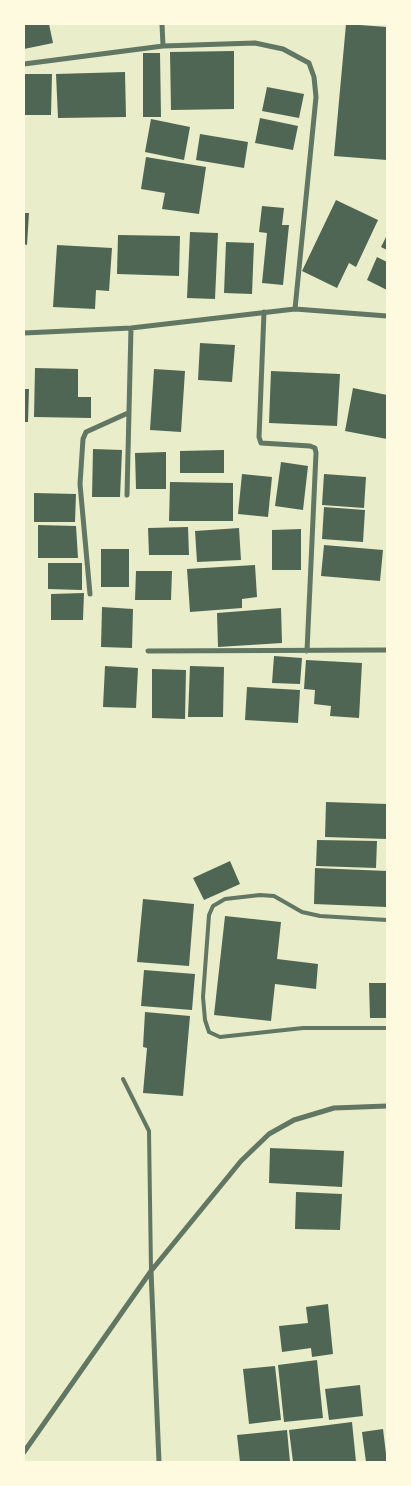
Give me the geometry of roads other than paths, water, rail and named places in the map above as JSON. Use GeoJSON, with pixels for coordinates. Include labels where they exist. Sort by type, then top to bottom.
{"type":"FeatureCollection","features":[{"type":"Feature","properties":{"kind":"street"},"geometry":{"type":"LineString","coordinates":[[162,24],[163,46]]}},
{"type":"Feature","properties":{"kind":"street"},"geometry":{"type":"LineString","coordinates":[[24,64],[163,46],[255,43],[283,49],[309,63],[314,77],[316,97],[295,309]]}},
{"type":"Feature","properties":{"kind":"street"},"geometry":{"type":"LineString","coordinates":[[24,332],[131,328],[295,309],[387,316]]}},
{"type":"Feature","properties":{"kind":"street"},"geometry":{"type":"LineString","coordinates":[[264,312],[259,437],[261,443],[310,446],[314,448],[316,453],[307,651]]}},
{"type":"Feature","properties":{"kind":"street"},"geometry":{"type":"LineString","coordinates":[[126,495],[131,328]]}},
{"type":"Feature","properties":{"kind":"street"},"geometry":{"type":"LineString","coordinates":[[90,594],[80,484],[83,438],[86,432],[128,413]]}},
{"type":"Feature","properties":{"kind":"street"},"geometry":{"type":"LineString","coordinates":[[148,651],[387,650]]}},
{"type":"Feature","properties":{"kind":"street"},"geometry":{"type":"LineString","coordinates":[[24,1452],[151,1271],[241,1161],[269,1134],[294,1120],[334,1108],[387,1106]]}},
{"type":"Feature","properties":{"kind":"street"},"geometry":{"type":"LineString","coordinates":[[151,1271],[159,1462]]}},
{"type":"Feature","properties":{"kind":"lane"},"geometry":{"type":"LineString","coordinates":[[387,920],[320,916],[302,912],[274,896],[260,895],[225,899],[213,906],[209,915],[203,997],[209,1032],[220,1037],[303,1028],[387,1028]]}},
{"type":"Feature","properties":{"kind":"lane"},"geometry":{"type":"LineString","coordinates":[[123,1079],[149,1131],[151,1271]]}}]}
